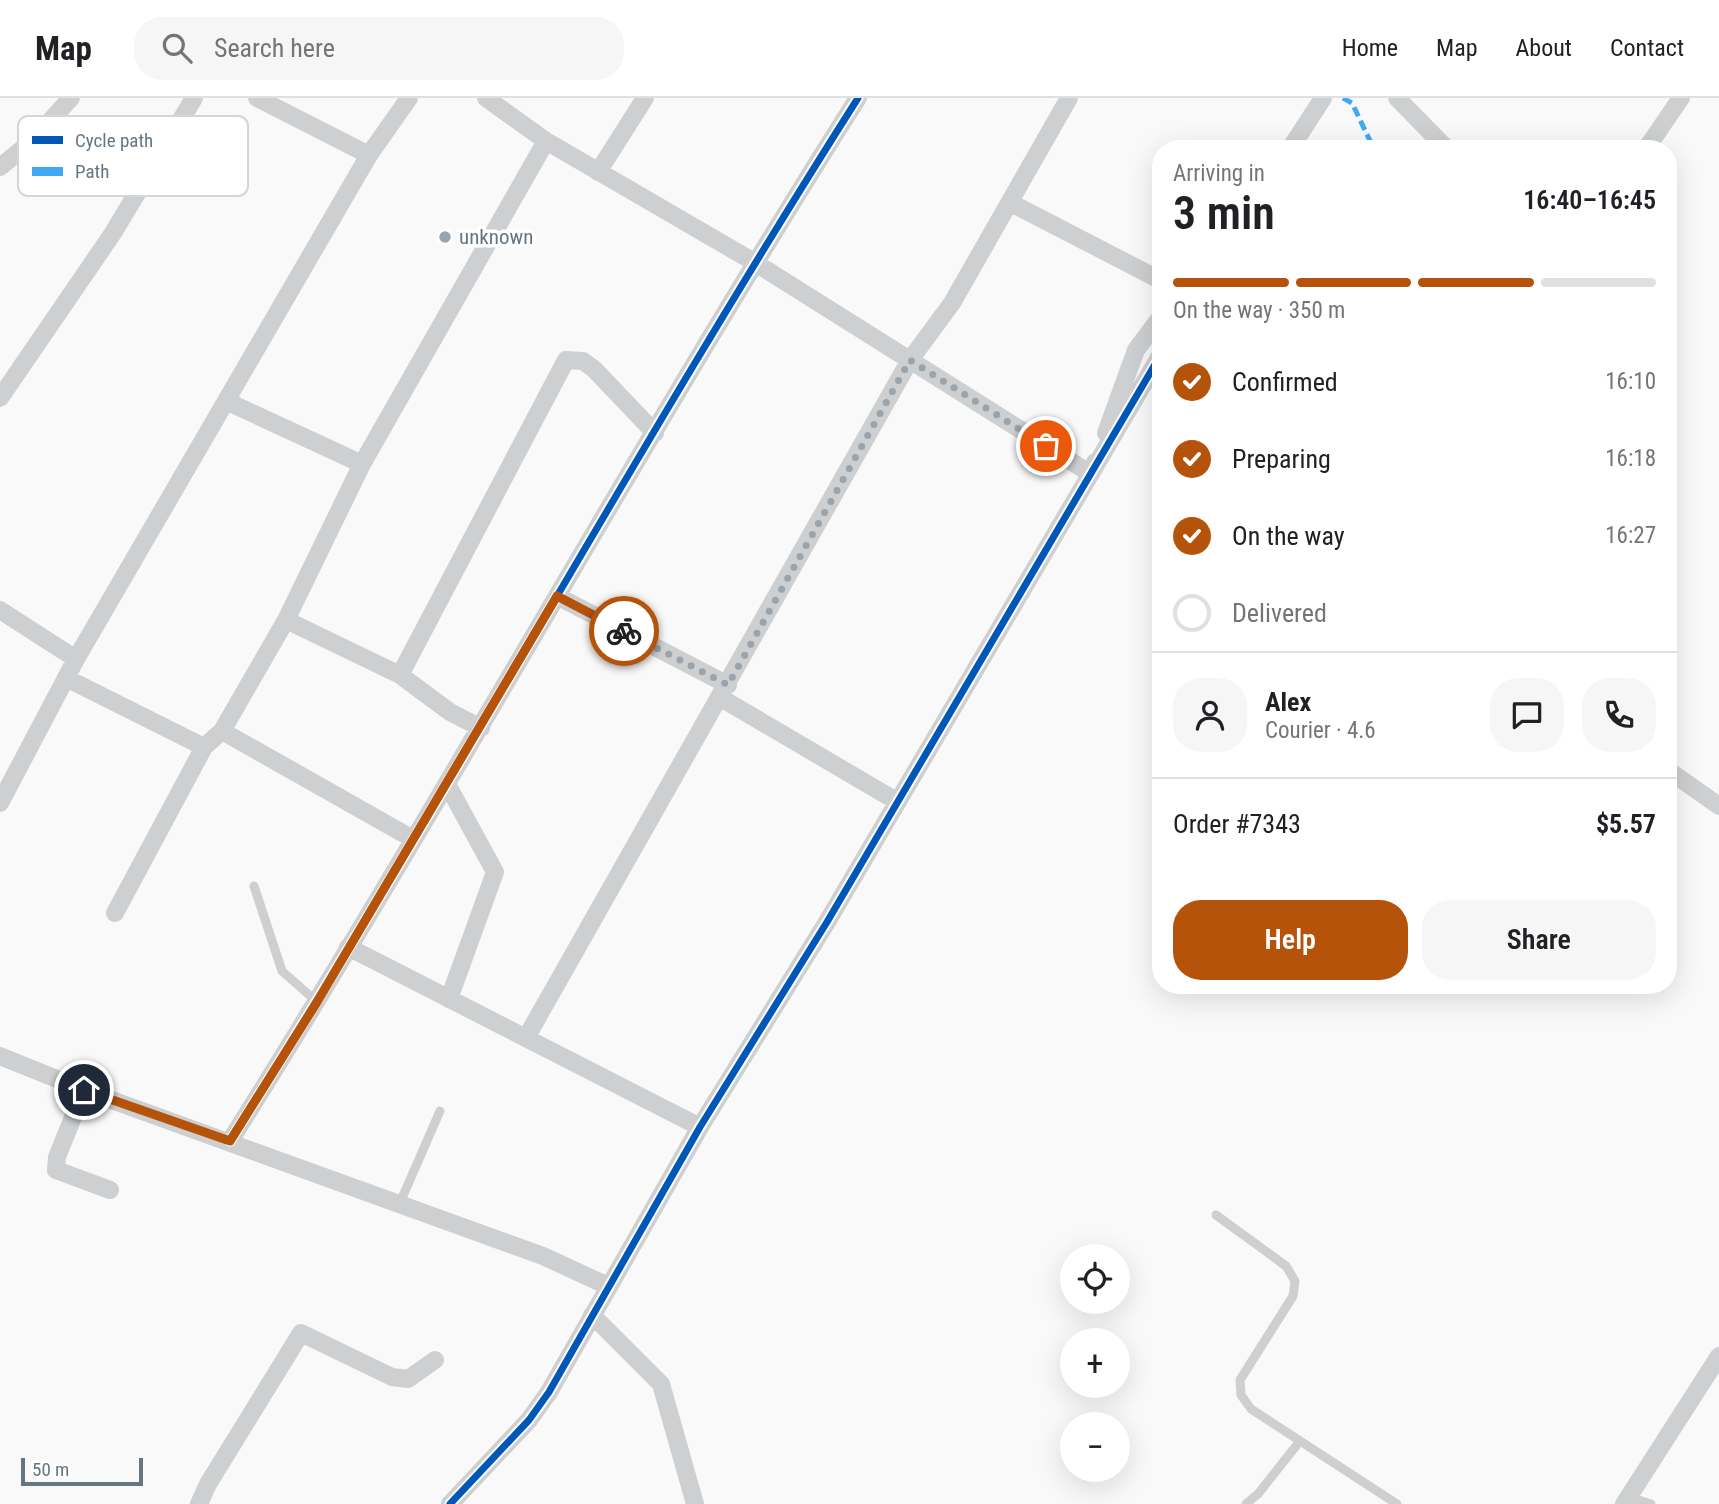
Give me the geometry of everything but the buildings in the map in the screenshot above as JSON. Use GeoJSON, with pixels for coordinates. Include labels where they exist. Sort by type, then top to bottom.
{"type":"FeatureCollection","features":[{"type":"Feature","properties":{"kind":"street"},"geometry":{"type":"LineString","coordinates":[[55,116],[71,98]]}},
{"type":"Feature","properties":{"kind":"street"},"geometry":{"type":"LineString","coordinates":[[183,116],[194,98]]}},
{"type":"Feature","properties":{"kind":"street"},"geometry":{"type":"LineString","coordinates":[[257,98],[369,155]]}},
{"type":"Feature","properties":{"kind":"street"},"geometry":{"type":"LineString","coordinates":[[0,803],[76,660],[369,155],[410,98]]}},
{"type":"Feature","properties":{"kind":"street"},"geometry":{"type":"LineString","coordinates":[[486,98],[546,141],[754,262],[1091,474]]}},
{"type":"Feature","properties":{"kind":"street"},"geometry":{"type":"LineString","coordinates":[[598,173],[645,98]]}},
{"type":"Feature","properties":{"kind":"street"},"geometry":{"type":"LineString","coordinates":[[230,1141],[317,1002],[481,728],[754,262],[858,98]]}},
{"type":"Feature","properties":{"kind":"street"},"geometry":{"type":"LineString","coordinates":[[526,1038],[910,360],[952,303],[1069,98]]}},
{"type":"Feature","properties":{"kind":"street"},"geometry":{"type":"LineString","coordinates":[[1296,140],[1322,98]]}},
{"type":"Feature","properties":{"kind":"street"},"geometry":{"type":"LineString","coordinates":[[1397,98],[1438,140]]}},
{"type":"Feature","properties":{"kind":"street"},"geometry":{"type":"LineString","coordinates":[[1652,140],[1681,98]]}},
{"type":"Feature","properties":{"kind":"street"},"geometry":{"type":"LineString","coordinates":[[115,913],[204,747],[222,731],[286,620],[362,464],[546,141]]}},
{"type":"Feature","properties":{"kind":"street"},"geometry":{"type":"LineString","coordinates":[[0,167],[18,152]]}},
{"type":"Feature","properties":{"kind":"street"},"geometry":{"type":"LineString","coordinates":[[0,398],[113,233],[135,196]]}},
{"type":"Feature","properties":{"kind":"street"},"geometry":{"type":"LineString","coordinates":[[1011,202],[1152,275]]}},
{"type":"Feature","properties":{"kind":"street"},"geometry":{"type":"LineString","coordinates":[[1091,474],[1136,350],[1152,329]]}},
{"type":"Feature","properties":{"kind":"street"},"geometry":{"type":"LineString","coordinates":[[400,675],[566,360],[583,361],[594,369],[655,433]]}},
{"type":"Feature","properties":{"kind":"street"},"geometry":{"type":"LineString","coordinates":[[450,1504],[529,1420],[549,1392],[700,1127],[898,802],[1152,370]]}},
{"type":"Feature","properties":{"kind":"street"},"geometry":{"type":"LineString","coordinates":[[226,401],[362,464]]}},
{"type":"Feature","properties":{"kind":"street"},"geometry":{"type":"LineString","coordinates":[[557,596],[724,692],[898,802]]}},
{"type":"Feature","properties":{"kind":"street"},"geometry":{"type":"LineString","coordinates":[[0,610],[76,660]]}},
{"type":"Feature","properties":{"kind":"street"},"geometry":{"type":"LineString","coordinates":[[286,620],[400,675],[450,712],[481,728]]}},
{"type":"Feature","properties":{"kind":"street"},"geometry":{"type":"LineString","coordinates":[[66,678],[204,747]]}},
{"type":"Feature","properties":{"kind":"street"},"geometry":{"type":"LineString","coordinates":[[222,731],[413,839]]}},
{"type":"Feature","properties":{"kind":"street"},"geometry":{"type":"LineString","coordinates":[[1677,776],[1719,806]]}},
{"type":"Feature","properties":{"kind":"street"},"geometry":{"type":"LineString","coordinates":[[447,784],[469,819],[495,872],[449,999]]}},
{"type":"Feature","properties":{"kind":"street"},"geometry":{"type":"LineString","coordinates":[[348,947],[700,1127]]}},
{"type":"Feature","properties":{"kind":"street"},"geometry":{"type":"LineString","coordinates":[[0,1056],[84,1090],[542,1256],[608,1286]]}},
{"type":"Feature","properties":{"kind":"street"},"geometry":{"type":"LineString","coordinates":[[84,1090],[57,1157],[56,1170],[110,1190]]}},
{"type":"Feature","properties":{"kind":"street"},"geometry":{"type":"LineString","coordinates":[[592,1315],[661,1384],[695,1504]]}},
{"type":"Feature","properties":{"kind":"street"},"geometry":{"type":"LineString","coordinates":[[199,1504],[208,1484],[301,1333],[392,1377],[408,1379],[435,1360]]}},
{"type":"Feature","properties":{"kind":"street"},"geometry":{"type":"LineString","coordinates":[[1626,1501],[1719,1356]]}},
{"type":"Feature","properties":{"kind":"lane"},"geometry":{"type":"LineString","coordinates":[[254,886],[282,971],[317,1002]]}},
{"type":"Feature","properties":{"kind":"lane"},"geometry":{"type":"LineString","coordinates":[[399,1205],[440,1111]]}},
{"type":"Feature","properties":{"kind":"lane"},"geometry":{"type":"LineString","coordinates":[[1216,1215],[1286,1266],[1295,1281],[1293,1296],[1240,1380],[1241,1395],[1251,1409],[1397,1504]]}},
{"type":"Feature","properties":{"kind":"lane"},"geometry":{"type":"LineString","coordinates":[[1246,1504],[1258,1494],[1300,1441]]}},
{"type":"Feature","properties":{"kind":"lane"},"geometry":{"type":"LineString","coordinates":[[1626,1501],[1651,1504]]}},
{"type":"Feature","properties":{"kind":"marked path"},"geometry":{"type":"LineString","coordinates":[[1343,98],[1352,103],[1370,140]]}},
{"type":"Feature","properties":{"kind":"cycle path"},"geometry":{"type":"LineString","coordinates":[[230,1141],[389,882],[698,357],[858,98]]}},
{"type":"Feature","properties":{"kind":"cycle path"},"geometry":{"type":"LineString","coordinates":[[450,1504],[529,1420],[549,1392],[700,1127],[827,922],[1152,370]]}},
{"type":"Feature","properties":{"kind":"way so far"},"geometry":{"type":"LineString","coordinates":[[624,631],[728,685],[910,360],[1046,446]]}},
{"type":"Feature","properties":{"kind":"place","name":"unknown"},"geometry":{"type":"Point","coordinates":[445,237]}},
{"type":"Feature","properties":{"kind":"route"},"geometry":{"type":"LineString","coordinates":[[84,1090],[230,1141],[317,1002],[557,596],[624,631]]}}]}
